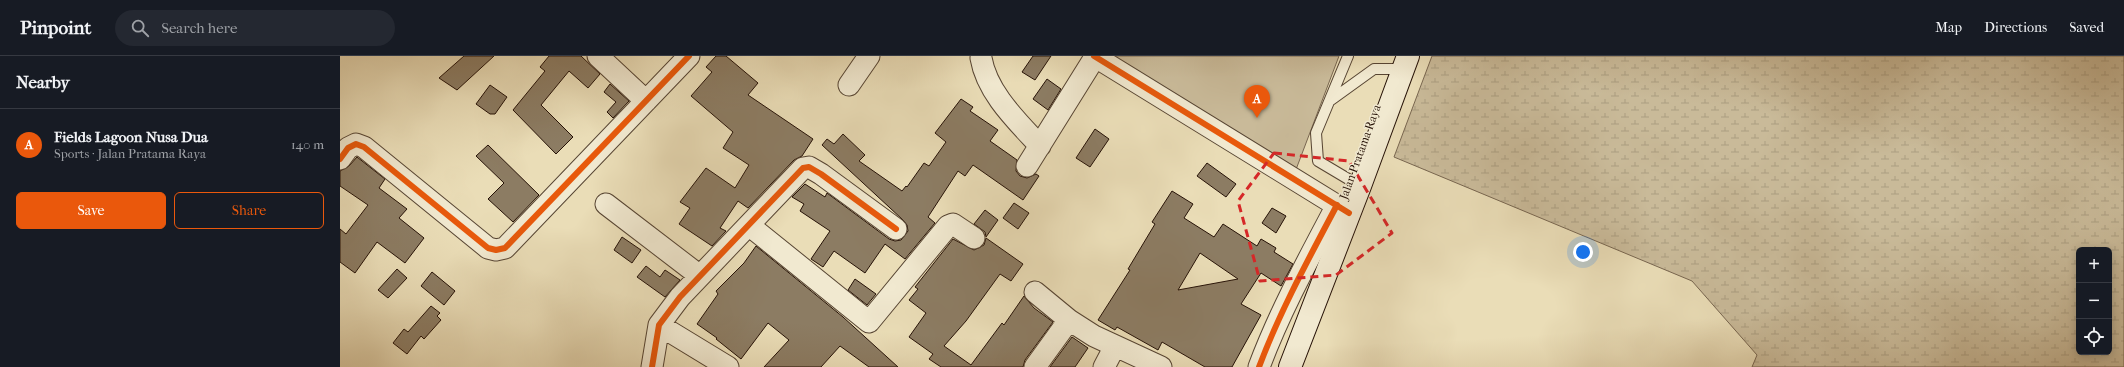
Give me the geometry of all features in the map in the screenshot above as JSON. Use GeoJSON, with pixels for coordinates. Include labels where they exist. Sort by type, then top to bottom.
{"type":"FeatureCollection","features":[{"type":"Feature","properties":{"kind":"main road","name":"Jalan Pratama Raya"},"geometry":{"type":"LineString","coordinates":[[1290,367],[1343,209],[1360,186],[1405,63]]}},
{"type":"Feature","properties":{"kind":"street"},"geometry":{"type":"LineString","coordinates":[[598,56],[646,101]]}},
{"type":"Feature","properties":{"kind":"street"},"geometry":{"type":"LineString","coordinates":[[340,159],[348,148],[356,144],[364,147],[488,248],[496,250],[504,248],[520,234],[689,56]]}},
{"type":"Feature","properties":{"kind":"street"},"geometry":{"type":"LineString","coordinates":[[849,84],[869,56]]}},
{"type":"Feature","properties":{"kind":"street"},"geometry":{"type":"LineString","coordinates":[[1027,166],[1095,56],[1343,209],[1292,290],[1273,329],[1259,367]]}},
{"type":"Feature","properties":{"kind":"street"},"geometry":{"type":"LineString","coordinates":[[982,57],[984,72],[994,90],[1017,122],[1040,146]]}},
{"type":"Feature","properties":{"kind":"street"},"geometry":{"type":"LineString","coordinates":[[968,79],[982,57]]}},
{"type":"Feature","properties":{"kind":"street"},"geometry":{"type":"LineString","coordinates":[[652,367],[655,340],[659,325],[680,297],[750,226],[803,168],[808,167],[827,178],[896,229]]}},
{"type":"Feature","properties":{"kind":"street"},"geometry":{"type":"LineString","coordinates":[[606,204],[700,276]]}},
{"type":"Feature","properties":{"kind":"street"},"geometry":{"type":"LineString","coordinates":[[750,226],[869,322],[948,226],[953,224],[974,238]]}},
{"type":"Feature","properties":{"kind":"street"},"geometry":{"type":"LineString","coordinates":[[1035,292],[1069,320],[1094,336],[1161,367]]}},
{"type":"Feature","properties":{"kind":"street"},"geometry":{"type":"LineString","coordinates":[[1035,367],[1069,320]]}},
{"type":"Feature","properties":{"kind":"street"},"geometry":{"type":"LineString","coordinates":[[659,325],[728,367]]}},
{"type":"Feature","properties":{"kind":"street"},"geometry":{"type":"LineString","coordinates":[[1104,367],[1115,346]]}},
{"type":"Feature","properties":{"kind":"lane"},"geometry":{"type":"LineString","coordinates":[[1348,56],[1316,133],[1318,161],[1360,186]]}},
{"type":"Feature","properties":{"kind":"lane"},"geometry":{"type":"LineString","coordinates":[[1330,101],[1374,69],[1405,63]]}},
{"type":"Feature","properties":{"kind":"highlighted area"},"geometry":{"type":"Polygon","coordinates":[[[1274,153],[1349,161],[1392,233],[1336,275],[1260,281],[1238,201],[1274,153]]]}},
{"type":"Feature","properties":{"kind":"green space"},"geometry":{"type":"Polygon","coordinates":[[[1105,56],[1339,56],[1292,180],[1105,56]]]}},
{"type":"Feature","properties":{"kind":"green space"},"geometry":{"type":"Polygon","coordinates":[[[1432,56],[2124,56],[2124,367],[1752,367],[1757,355],[1692,281],[1394,157],[1432,56]]]}},
{"type":"Feature","properties":{"kind":"building"},"geometry":{"type":"Polygon","coordinates":[[[464,56],[494,56],[457,90],[439,78],[464,56]]]}},
{"type":"Feature","properties":{"kind":"building"},"geometry":{"type":"Polygon","coordinates":[[[549,56],[581,56],[600,74],[588,88],[569,71],[541,105],[573,137],[556,154],[513,110],[545,71],[540,67],[549,56]]]}},
{"type":"Feature","properties":{"kind":"building"},"geometry":{"type":"Polygon","coordinates":[[[716,56],[726,56],[758,83],[748,95],[813,139],[802,156],[794,160],[748,208],[738,201],[720,228],[726,231],[712,246],[679,224],[690,208],[680,202],[706,168],[735,188],[749,165],[723,148],[733,132],[691,96],[712,72],[706,67],[716,56]]]}},
{"type":"Feature","properties":{"kind":"building"},"geometry":{"type":"Polygon","coordinates":[[[1033,56],[1051,56],[1035,80],[1022,72],[1033,56]]]}},
{"type":"Feature","properties":{"kind":"building"},"geometry":{"type":"Polygon","coordinates":[[[1047,79],[1061,89],[1048,110],[1033,99],[1047,79]]]}},
{"type":"Feature","properties":{"kind":"building"},"geometry":{"type":"Polygon","coordinates":[[[610,84],[629,101],[613,118],[607,112],[616,102],[604,92],[610,84]]]}},
{"type":"Feature","properties":{"kind":"building"},"geometry":{"type":"Polygon","coordinates":[[[490,85],[507,97],[495,114],[490,114],[476,104],[490,85]]]}},
{"type":"Feature","properties":{"kind":"building"},"geometry":{"type":"Polygon","coordinates":[[[961,99],[973,107],[970,111],[998,130],[990,141],[1017,160],[1016,171],[1020,176],[1027,178],[1036,174],[1039,176],[1023,200],[973,165],[965,176],[958,171],[928,217],[935,223],[905,259],[885,244],[865,273],[834,251],[823,267],[811,259],[830,231],[800,211],[804,204],[792,197],[805,184],[825,197],[827,193],[889,239],[895,241],[901,240],[908,231],[907,225],[903,220],[822,145],[827,139],[834,144],[843,134],[865,155],[859,161],[902,191],[906,186],[907,187],[924,163],[929,166],[946,142],[935,133],[961,99]]]}},
{"type":"Feature","properties":{"kind":"building"},"geometry":{"type":"Polygon","coordinates":[[[1095,129],[1109,139],[1090,167],[1076,158],[1095,129]]]}},
{"type":"Feature","properties":{"kind":"building"},"geometry":{"type":"Polygon","coordinates":[[[488,145],[539,195],[513,222],[488,199],[504,183],[476,156],[488,145]]]}},
{"type":"Feature","properties":{"kind":"building"},"geometry":{"type":"Polygon","coordinates":[[[357,157],[385,179],[379,188],[407,209],[399,218],[424,238],[405,263],[377,242],[355,273],[340,262],[340,229],[346,234],[368,205],[340,186],[340,171],[349,166],[357,157]]]}},
{"type":"Feature","properties":{"kind":"building"},"geometry":{"type":"Polygon","coordinates":[[[1207,163],[1236,184],[1226,197],[1197,176],[1207,163]]]}},
{"type":"Feature","properties":{"kind":"building"},"geometry":{"type":"Polygon","coordinates":[[[1172,191],[1193,204],[1184,218],[1214,237],[1223,224],[1257,246],[1261,239],[1276,248],[1274,252],[1293,264],[1281,286],[1261,273],[1241,304],[1261,315],[1232,367],[1205,367],[1162,342],[1158,350],[1117,327],[1115,330],[1098,320],[1130,270],[1128,269],[1155,224],[1152,222],[1172,191]],[[1200,253],[1178,290],[1238,279],[1200,253]]]}},
{"type":"Feature","properties":{"kind":"building"},"geometry":{"type":"Polygon","coordinates":[[[1014,203],[1029,213],[1018,229],[1003,218],[1014,203]]]}},
{"type":"Feature","properties":{"kind":"building"},"geometry":{"type":"Polygon","coordinates":[[[1272,208],[1286,216],[1276,233],[1262,223],[1272,208]]]}},
{"type":"Feature","properties":{"kind":"building"},"geometry":{"type":"Polygon","coordinates":[[[985,210],[998,220],[986,237],[985,232],[974,224],[985,210]]]}},
{"type":"Feature","properties":{"kind":"building"},"geometry":{"type":"Polygon","coordinates":[[[622,237],[641,250],[632,263],[614,250],[622,237]]]}},
{"type":"Feature","properties":{"kind":"building"},"geometry":{"type":"Polygon","coordinates":[[[986,238],[1023,264],[1011,281],[1000,274],[966,321],[944,346],[971,365],[1002,323],[1004,325],[1024,296],[1034,308],[1053,322],[1025,360],[1023,367],[941,367],[929,359],[933,354],[909,337],[926,313],[909,300],[918,289],[915,287],[953,239],[974,250],[984,245],[986,238]]]}},
{"type":"Feature","properties":{"kind":"building"},"geometry":{"type":"Polygon","coordinates":[[[756,246],[843,317],[898,367],[869,367],[840,346],[821,367],[764,367],[789,340],[768,323],[741,359],[716,339],[717,338],[697,324],[718,294],[716,291],[744,263],[756,246]]]}},
{"type":"Feature","properties":{"kind":"building"},"geometry":{"type":"Polygon","coordinates":[[[646,266],[660,277],[665,270],[680,280],[665,297],[637,277],[646,266]]]}},
{"type":"Feature","properties":{"kind":"building"},"geometry":{"type":"Polygon","coordinates":[[[397,269],[407,278],[388,298],[378,290],[397,269]]]}},
{"type":"Feature","properties":{"kind":"building"},"geometry":{"type":"Polygon","coordinates":[[[432,272],[455,291],[444,305],[421,286],[432,272]]]}},
{"type":"Feature","properties":{"kind":"building"},"geometry":{"type":"Polygon","coordinates":[[[855,279],[876,294],[867,305],[848,290],[855,279]]]}},
{"type":"Feature","properties":{"kind":"building"},"geometry":{"type":"Polygon","coordinates":[[[431,306],[440,313],[437,316],[441,320],[424,339],[421,336],[407,354],[393,343],[404,329],[408,332],[431,306]]]}},
{"type":"Feature","properties":{"kind":"building"},"geometry":{"type":"Polygon","coordinates":[[[1072,337],[1088,348],[1075,367],[1050,367],[1072,337]]]}},
{"type":"Feature","properties":{"kind":"cycle path"},"geometry":{"type":"LineString","coordinates":[[340,159],[348,148],[356,144],[364,147],[488,248],[496,250],[505,248],[689,56]]}},
{"type":"Feature","properties":{"kind":"cycle path"},"geometry":{"type":"LineString","coordinates":[[1094,56],[1349,213]]}},
{"type":"Feature","properties":{"kind":"cycle path"},"geometry":{"type":"LineString","coordinates":[[652,367],[659,325],[680,297],[803,168],[809,167],[821,174],[896,229]]}},
{"type":"Feature","properties":{"kind":"cycle path"},"geometry":{"type":"LineString","coordinates":[[1259,367],[1286,305],[1337,205]]}},
{"type":"Feature","properties":{"kind":"place","name":"Fields Lagoon Nusa Dua"},"geometry":{"type":"Point","coordinates":[1257,118]}}]}
